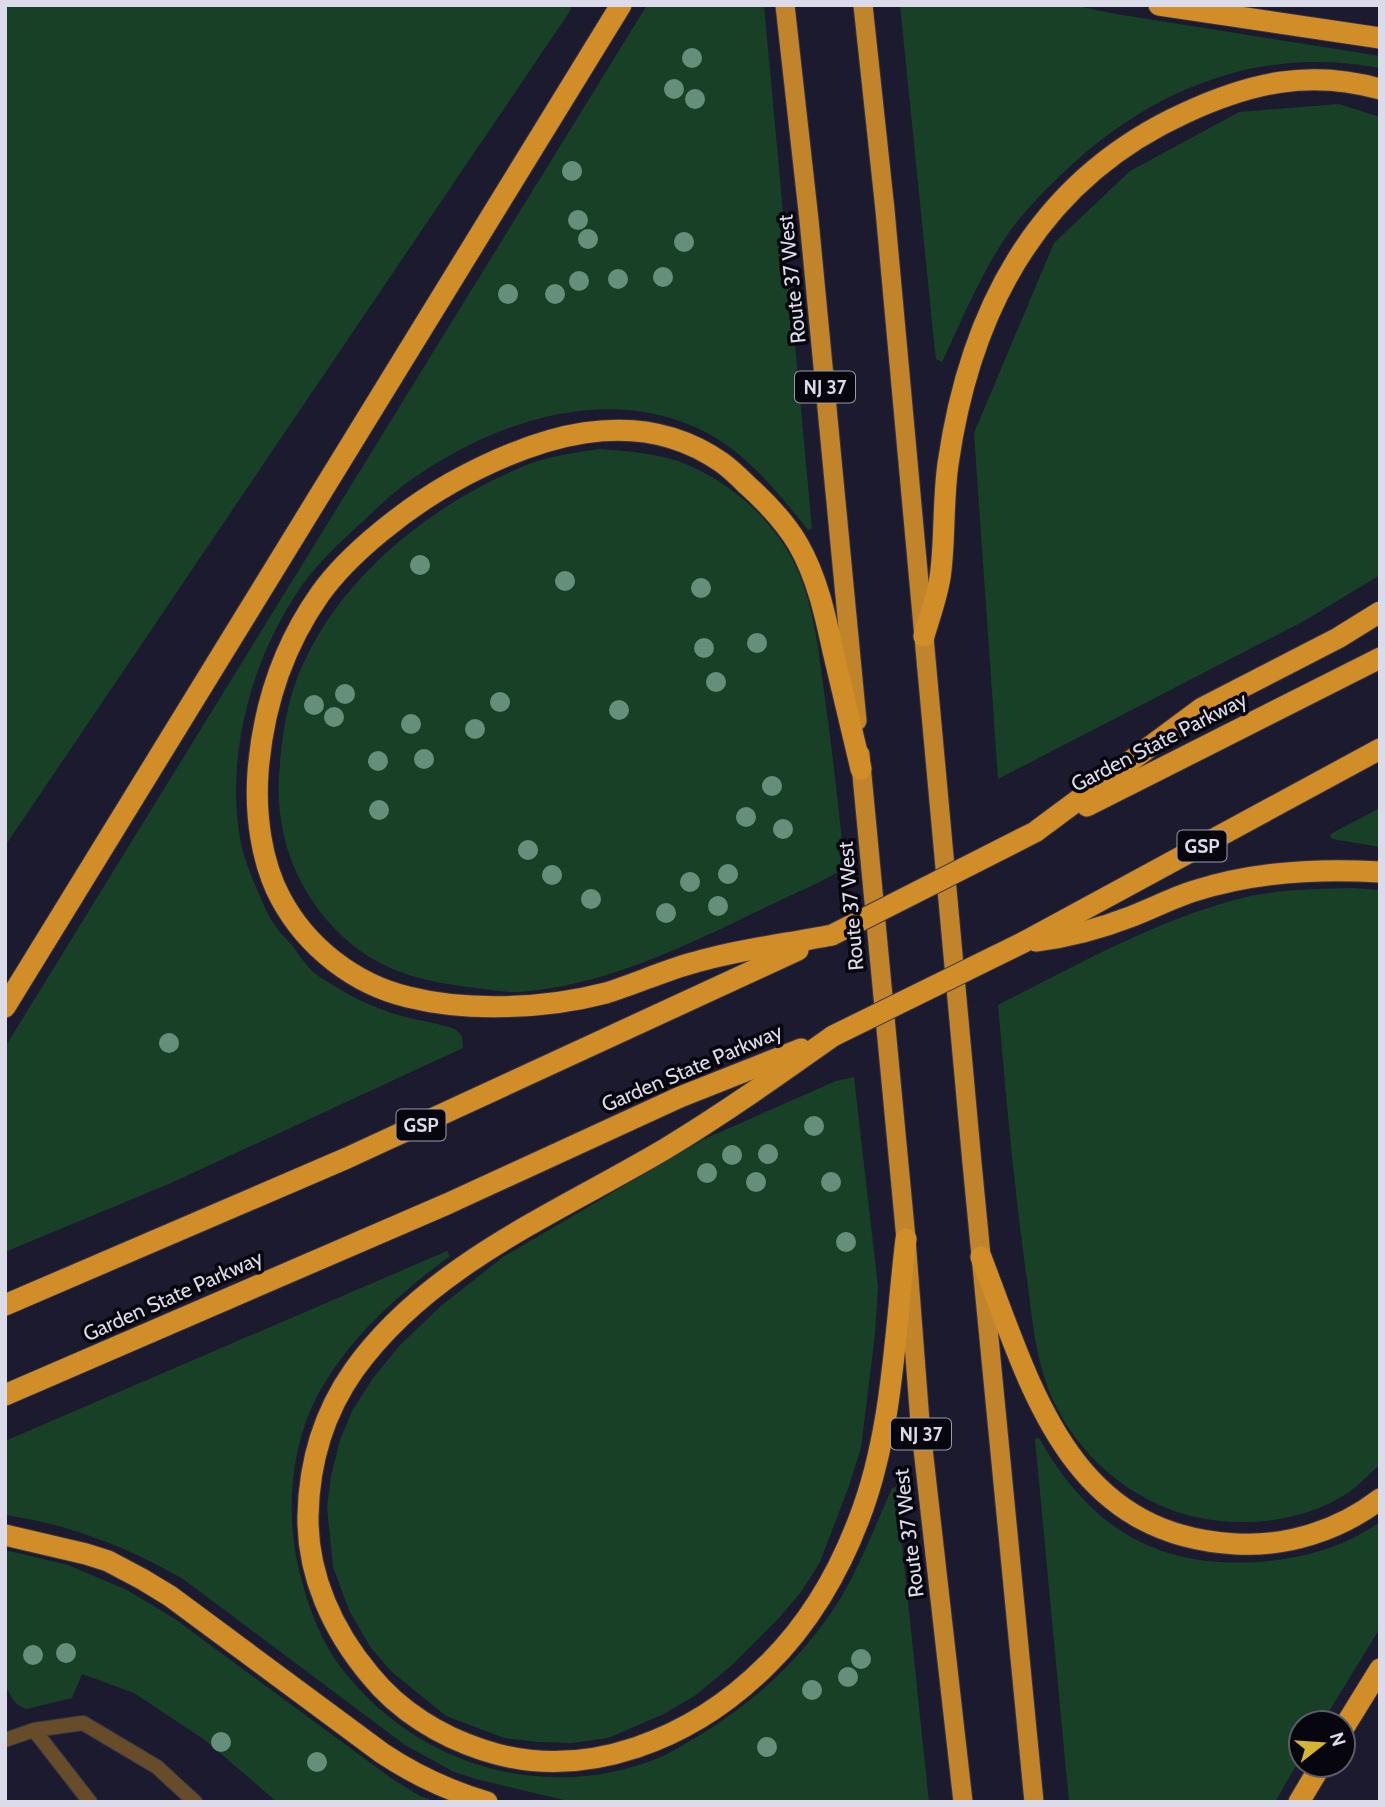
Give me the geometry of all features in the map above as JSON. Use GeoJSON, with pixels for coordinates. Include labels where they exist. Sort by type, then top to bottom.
{"type":"FeatureCollection","features":[{"type":"Feature","properties":{"kind":"highway"},"geometry":{"type":"LineString","coordinates":[[5,1007],[621,5]]}},
{"type":"Feature","properties":{"kind":"highway","name":"Route 37 West"},"geometry":{"type":"LineString","coordinates":[[785,5],[810,234],[906,1239],[920,1422],[963,1802]]}},
{"type":"Feature","properties":{"kind":"highway"},"geometry":{"type":"LineString","coordinates":[[863,5],[886,210],[981,1257],[1034,1802]]}},
{"type":"Feature","properties":{"kind":"highway"},"geometry":{"type":"LineString","coordinates":[[1159,5],[1380,38]]}},
{"type":"Feature","properties":{"kind":"highway"},"geometry":{"type":"LineString","coordinates":[[925,636],[941,573],[948,465],[956,418],[969,369],[991,306],[1038,230],[1078,186],[1109,158],[1140,137],[1200,106],[1251,87],[1280,81],[1330,80],[1380,89]]}},
{"type":"Feature","properties":{"kind":"highway"},"geometry":{"type":"LineString","coordinates":[[832,935],[698,961],[601,994],[552,1002],[463,1006],[406,997],[346,970],[317,946],[301,930],[273,884],[265,857],[258,802],[261,736],[270,699],[293,637],[320,594],[336,575],[383,531],[432,494],[522,448],[553,438],[609,430],[677,440],[722,462],[770,507],[796,541],[806,558],[822,604],[861,769]]}},
{"type":"Feature","properties":{"kind":"highway"},"geometry":{"type":"LineString","coordinates":[[1035,832],[1202,708],[1338,638],[1380,612]]}},
{"type":"Feature","properties":{"kind":"highway","name":"Garden State Parkway"},"geometry":{"type":"LineString","coordinates":[[5,1305],[347,1158],[832,935],[1380,658]]}},
{"type":"Feature","properties":{"kind":"highway","name":"Garden State Parkway"},"geometry":{"type":"LineString","coordinates":[[5,1395],[447,1204],[680,1097],[832,1036],[1024,942],[1380,749]]}},
{"type":"Feature","properties":{"kind":"highway"},"geometry":{"type":"LineString","coordinates":[[1024,942],[1067,937],[1093,930],[1194,891],[1250,877],[1317,870],[1380,872]]}},
{"type":"Feature","properties":{"kind":"highway"},"geometry":{"type":"LineString","coordinates":[[832,1036],[733,1107],[536,1222],[461,1270],[407,1310],[383,1332],[363,1358],[335,1400],[316,1449],[310,1476],[308,1533],[320,1587],[334,1622],[357,1660],[395,1701],[434,1729],[479,1749],[525,1759],[571,1761],[621,1754],[666,1736],[726,1700],[766,1667],[801,1626],[830,1582],[859,1520],[880,1447],[906,1239]]}},
{"type":"Feature","properties":{"kind":"highway"},"geometry":{"type":"LineString","coordinates":[[981,1257],[1025,1369],[1061,1443],[1089,1479],[1124,1510],[1166,1532],[1203,1541],[1250,1545],[1289,1540],[1323,1531],[1355,1516],[1380,1499]]}},
{"type":"Feature","properties":{"kind":"highway"},"geometry":{"type":"LineString","coordinates":[[5,1535],[66,1548],[123,1569],[170,1596],[390,1758],[451,1791],[486,1802]]}},
{"type":"Feature","properties":{"kind":"highway"},"geometry":{"type":"LineString","coordinates":[[1355,1709],[1380,1668]]}},
{"type":"Feature","properties":{"kind":"highway"},"geometry":{"type":"LineString","coordinates":[[1299,1802],[1313,1779]]}},
{"type":"Feature","properties":{"kind":"lane"},"geometry":{"type":"LineString","coordinates":[[5,1740],[34,1730],[83,1723],[157,1767],[195,1802]]}},
{"type":"Feature","properties":{"kind":"lane"},"geometry":{"type":"LineString","coordinates":[[34,1730],[90,1802]]}},
{"type":"Feature","properties":{"kind":"green space"},"geometry":{"type":"Polygon","coordinates":[[[5,5],[572,5],[5,846],[5,5]]]}},
{"type":"Feature","properties":{"kind":"green space"},"geometry":{"type":"Polygon","coordinates":[[[647,5],[764,5],[812,529],[808,530],[758,471],[712,436],[657,414],[619,409],[580,411],[541,418],[503,430],[432,466],[385,501],[337,545],[309,576],[285,612],[269,643],[246,708],[240,742],[236,777],[241,844],[251,876],[270,918],[313,972],[361,1001],[400,1015],[455,1029],[462,1036],[463,1048],[171,1183],[5,1252],[5,1047],[647,5]]]}},
{"type":"Feature","properties":{"kind":"green space"},"geometry":{"type":"Polygon","coordinates":[[[900,5],[1074,5],[1380,56],[1380,68],[1336,62],[1292,63],[1251,69],[1210,80],[1171,96],[1134,117],[1065,171],[1015,224],[985,272],[942,362],[936,359],[934,342],[900,5]]]}},
{"type":"Feature","properties":{"kind":"green space"},"geometry":{"type":"Polygon","coordinates":[[[1339,104],[1380,117],[1380,575],[1304,621],[998,779],[974,433],[1054,243],[1130,171],[1239,112],[1339,104]]]}},
{"type":"Feature","properties":{"kind":"green space"},"geometry":{"type":"Polygon","coordinates":[[[599,449],[678,461],[718,480],[754,509],[770,526],[795,564],[807,598],[819,655],[845,868],[672,951],[597,978],[558,987],[508,992],[437,982],[401,972],[368,956],[337,931],[308,894],[289,853],[283,832],[279,786],[283,734],[294,687],[310,650],[331,615],[386,553],[418,527],[452,503],[524,466],[552,457],[599,449]]]}},
{"type":"Feature","properties":{"kind":"green space"},"geometry":{"type":"Polygon","coordinates":[[[1380,808],[1380,847],[1332,839],[1330,835],[1336,831],[1380,808]]]}},
{"type":"Feature","properties":{"kind":"green space"},"geometry":{"type":"Polygon","coordinates":[[[1352,888],[1380,890],[1380,1465],[1348,1493],[1315,1510],[1260,1521],[1205,1519],[1159,1505],[1118,1481],[1100,1465],[1069,1429],[1050,1393],[1036,1345],[1031,1313],[1014,1177],[998,1005],[1114,946],[1203,910],[1263,894],[1352,888]]]}},
{"type":"Feature","properties":{"kind":"green space"},"geometry":{"type":"Polygon","coordinates":[[[854,1077],[878,1287],[875,1334],[861,1448],[820,1562],[801,1592],[731,1666],[696,1695],[664,1714],[608,1738],[572,1743],[504,1738],[446,1716],[392,1672],[371,1648],[349,1610],[333,1567],[327,1507],[331,1476],[340,1440],[352,1411],[373,1378],[400,1345],[442,1305],[503,1257],[702,1140],[836,1081],[854,1077]]]}},
{"type":"Feature","properties":{"kind":"green space"},"geometry":{"type":"Polygon","coordinates":[[[447,1251],[450,1256],[395,1300],[348,1350],[321,1389],[303,1430],[292,1498],[294,1543],[305,1593],[315,1620],[327,1646],[343,1670],[374,1704],[409,1731],[447,1753],[488,1768],[531,1776],[575,1777],[620,1770],[663,1756],[738,1709],[768,1685],[808,1643],[843,1595],[892,1488],[896,1487],[929,1802],[572,1802],[476,1779],[454,1772],[405,1745],[183,1579],[97,1538],[52,1524],[5,1515],[5,1441],[447,1251]]]}},
{"type":"Feature","properties":{"kind":"green space"},"geometry":{"type":"Polygon","coordinates":[[[1039,1438],[1060,1471],[1082,1498],[1107,1521],[1134,1538],[1163,1551],[1195,1559],[1269,1561],[1298,1556],[1327,1549],[1380,1522],[1380,1628],[1331,1709],[1287,1709],[1288,1779],[1275,1802],[1069,1802],[1035,1439],[1039,1438]]]}},
{"type":"Feature","properties":{"kind":"green space"},"geometry":{"type":"Polygon","coordinates":[[[5,1550],[68,1565],[127,1590],[175,1619],[391,1778],[420,1796],[437,1802],[277,1802],[205,1740],[134,1693],[82,1674],[72,1698],[27,1709],[18,1705],[5,1683],[5,1550]]]}}]}
